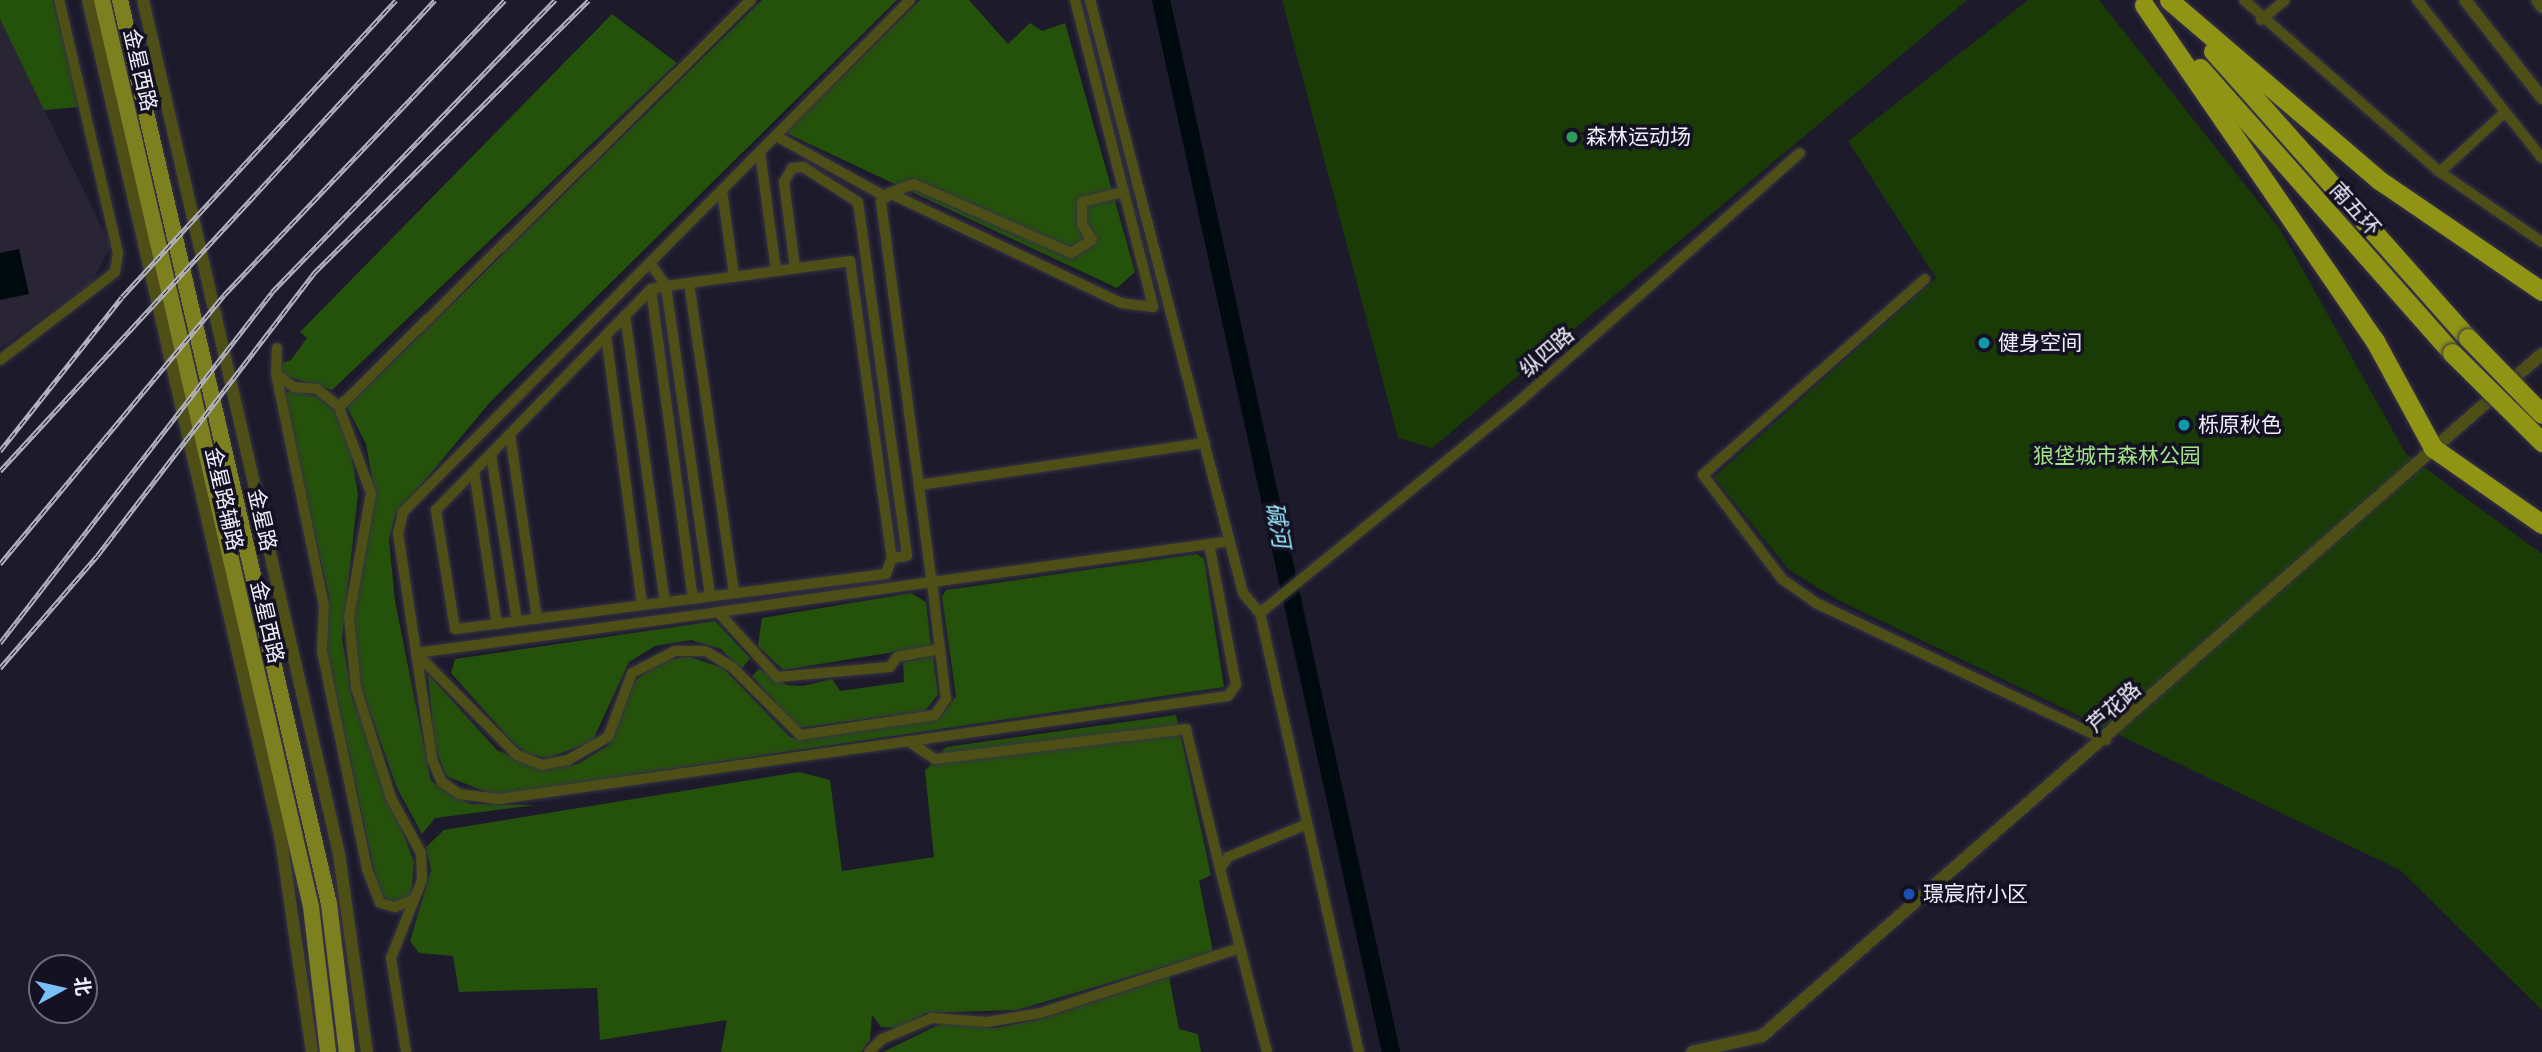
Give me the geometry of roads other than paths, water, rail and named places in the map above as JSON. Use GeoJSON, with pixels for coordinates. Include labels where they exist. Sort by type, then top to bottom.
{"type":"FeatureCollection","features":[{"type":"Feature","properties":{"kind":"highway"},"geometry":{"type":"LineString","coordinates":[[2168,0],[2379,180],[2542,291]]}},
{"type":"Feature","properties":{"kind":"highway","name":"南五环"},"geometry":{"type":"LineString","coordinates":[[2168,0],[2468,338],[2542,414]]}},
{"type":"Feature","properties":{"kind":"highway"},"geometry":{"type":"LineString","coordinates":[[2142,2],[2375,341],[2433,448],[2542,524]]}},
{"type":"Feature","properties":{"kind":"highway","name":"南五环"},"geometry":{"type":"LineString","coordinates":[[2142,2],[2452,353],[2542,443]]}},
{"type":"Feature","properties":{"kind":"main road","name":"金星西路"},"geometry":{"type":"LineString","coordinates":[[102,0],[311,907],[328,1052]]}},
{"type":"Feature","properties":{"kind":"main road","name":"金星路"},"geometry":{"type":"LineString","coordinates":[[120,0],[329,904],[347,1052]]}},
{"type":"Feature","properties":{"kind":"street"},"geometry":{"type":"LineString","coordinates":[[0,360],[115,272],[118,253],[59,0]]}},
{"type":"Feature","properties":{"kind":"street","name":"金星路辅路"},"geometry":{"type":"LineString","coordinates":[[88,0],[281,840],[312,1052]]}},
{"type":"Feature","properties":{"kind":"street","name":"金星路辅路"},"geometry":{"type":"LineString","coordinates":[[143,0],[340,853],[367,1052]]}},
{"type":"Feature","properties":{"kind":"street"},"geometry":{"type":"LineString","coordinates":[[338,407],[751,0]]}},
{"type":"Feature","properties":{"kind":"street"},"geometry":{"type":"LineString","coordinates":[[910,0],[403,512],[398,533],[432,759],[442,782],[475,799],[1228,696],[1236,685],[1209,544]]}},
{"type":"Feature","properties":{"kind":"street"},"geometry":{"type":"LineString","coordinates":[[776,136],[888,195],[1121,303],[1153,306],[1075,0]]}},
{"type":"Feature","properties":{"kind":"street"},"geometry":{"type":"LineString","coordinates":[[1090,0],[1243,593],[1260,613],[1359,1052]]}},
{"type":"Feature","properties":{"kind":"street"},"geometry":{"type":"LineString","coordinates":[[2244,0],[2261,20],[2440,172],[2542,242]]}},
{"type":"Feature","properties":{"kind":"street"},"geometry":{"type":"LineString","coordinates":[[2261,20],[2285,0]]}},
{"type":"Feature","properties":{"kind":"street"},"geometry":{"type":"LineString","coordinates":[[2417,0],[2542,158]]}},
{"type":"Feature","properties":{"kind":"street"},"geometry":{"type":"LineString","coordinates":[[2465,0],[2542,98]]}},
{"type":"Feature","properties":{"kind":"street"},"geometry":{"type":"LineString","coordinates":[[2537,0],[2542,7]]}},
{"type":"Feature","properties":{"kind":"street"},"geometry":{"type":"LineString","coordinates":[[2440,172],[2505,112]]}},
{"type":"Feature","properties":{"kind":"street"},"geometry":{"type":"LineString","coordinates":[[760,152],[776,271]]}},
{"type":"Feature","properties":{"kind":"street","name":"纵四路"},"geometry":{"type":"LineString","coordinates":[[1260,613],[1522,399],[1800,153]]}},
{"type":"Feature","properties":{"kind":"street"},"geometry":{"type":"LineString","coordinates":[[795,268],[784,182],[792,169],[803,167],[859,202],[907,556],[892,558]]}},
{"type":"Feature","properties":{"kind":"street"},"geometry":{"type":"LineString","coordinates":[[416,653],[517,755],[542,765],[568,760],[608,737],[632,673],[675,651],[705,651],[732,667],[800,735],[935,715],[946,699],[881,202],[888,195],[914,184],[1071,253],[1091,240],[1082,224],[1082,202],[1122,192]]}},
{"type":"Feature","properties":{"kind":"street"},"geometry":{"type":"LineString","coordinates":[[722,190],[734,277]]}},
{"type":"Feature","properties":{"kind":"street"},"geometry":{"type":"LineString","coordinates":[[850,261],[892,558],[886,574],[455,629],[436,510],[650,289],[776,271],[850,261]]}},
{"type":"Feature","properties":{"kind":"street"},"geometry":{"type":"LineString","coordinates":[[650,262],[666,286],[710,596]]}},
{"type":"Feature","properties":{"kind":"street"},"geometry":{"type":"LineString","coordinates":[[1925,279],[1703,475],[1782,579],[1816,603],[2106,740]]}},
{"type":"Feature","properties":{"kind":"street"},"geometry":{"type":"LineString","coordinates":[[689,283],[734,593]]}},
{"type":"Feature","properties":{"kind":"street"},"geometry":{"type":"LineString","coordinates":[[650,289],[693,599]]}},
{"type":"Feature","properties":{"kind":"street"},"geometry":{"type":"LineString","coordinates":[[625,315],[665,602]]}},
{"type":"Feature","properties":{"kind":"street"},"geometry":{"type":"LineString","coordinates":[[606,335],[642,605]]}},
{"type":"Feature","properties":{"kind":"street"},"geometry":{"type":"LineString","coordinates":[[277,348],[276,374],[324,605],[322,651],[367,869],[380,903],[395,907],[414,900]]}},
{"type":"Feature","properties":{"kind":"street","name":"芦花路"},"geometry":{"type":"LineString","coordinates":[[1692,1052],[1762,1036],[2106,740],[2542,354]]}},
{"type":"Feature","properties":{"kind":"street"},"geometry":{"type":"LineString","coordinates":[[276,374],[294,387],[317,389],[338,407],[371,493],[349,617],[356,688],[391,798],[421,853],[414,900],[391,958],[406,1052]]}},
{"type":"Feature","properties":{"kind":"street"},"geometry":{"type":"LineString","coordinates":[[510,434],[537,619]]}},
{"type":"Feature","properties":{"kind":"street"},"geometry":{"type":"LineString","coordinates":[[919,485],[1205,443]]}},
{"type":"Feature","properties":{"kind":"street"},"geometry":{"type":"LineString","coordinates":[[491,454],[517,621]]}},
{"type":"Feature","properties":{"kind":"street"},"geometry":{"type":"LineString","coordinates":[[474,471],[497,624]]}},
{"type":"Feature","properties":{"kind":"street"},"geometry":{"type":"LineString","coordinates":[[416,653],[1230,541]]}},
{"type":"Feature","properties":{"kind":"street"},"geometry":{"type":"LineString","coordinates":[[719,612],[777,677],[890,667],[897,657],[940,649]]}},
{"type":"Feature","properties":{"kind":"street"},"geometry":{"type":"LineString","coordinates":[[908,741],[936,759],[1186,729],[1267,1052]]}},
{"type":"Feature","properties":{"kind":"street"},"geometry":{"type":"LineString","coordinates":[[1220,869],[1228,857],[1307,824]]}},
{"type":"Feature","properties":{"kind":"street"},"geometry":{"type":"LineString","coordinates":[[869,1052],[882,1039],[932,1018],[987,1022],[1041,1013],[1240,948]]}},
{"type":"Feature","properties":{"kind":"waterway","name":"碱河"},"geometry":{"type":"LineString","coordinates":[[1161,0],[1391,1052]]}},
{"type":"Feature","properties":{"kind":"railway"},"geometry":{"type":"LineString","coordinates":[[0,451],[122,297],[396,0]]}},
{"type":"Feature","properties":{"kind":"railway"},"geometry":{"type":"LineString","coordinates":[[0,471],[435,0]]}},
{"type":"Feature","properties":{"kind":"railway"},"geometry":{"type":"LineString","coordinates":[[0,564],[224,295],[505,0]]}},
{"type":"Feature","properties":{"kind":"railway"},"geometry":{"type":"LineString","coordinates":[[0,643],[272,292],[555,0]]}},
{"type":"Feature","properties":{"kind":"railway"},"geometry":{"type":"LineString","coordinates":[[0,668],[97,556],[314,273],[589,0]]}},
{"type":"Feature","properties":{"kind":"place","name":"森林运动场"},"geometry":{"type":"Point","coordinates":[1572,137]}},
{"type":"Feature","properties":{"kind":"place","name":"健身空间"},"geometry":{"type":"Point","coordinates":[1984,343]}},
{"type":"Feature","properties":{"kind":"place","name":"栎原秋色"},"geometry":{"type":"Point","coordinates":[2184,425]}},
{"type":"Feature","properties":{"kind":"place","name":"璟宸府小区"},"geometry":{"type":"Point","coordinates":[1909,894]}},
{"type":"Feature","properties":{"kind":"park label","name":"狼垡城市森林公园"},"geometry":{"type":"Point","coordinates":[2117,456]}}]}
